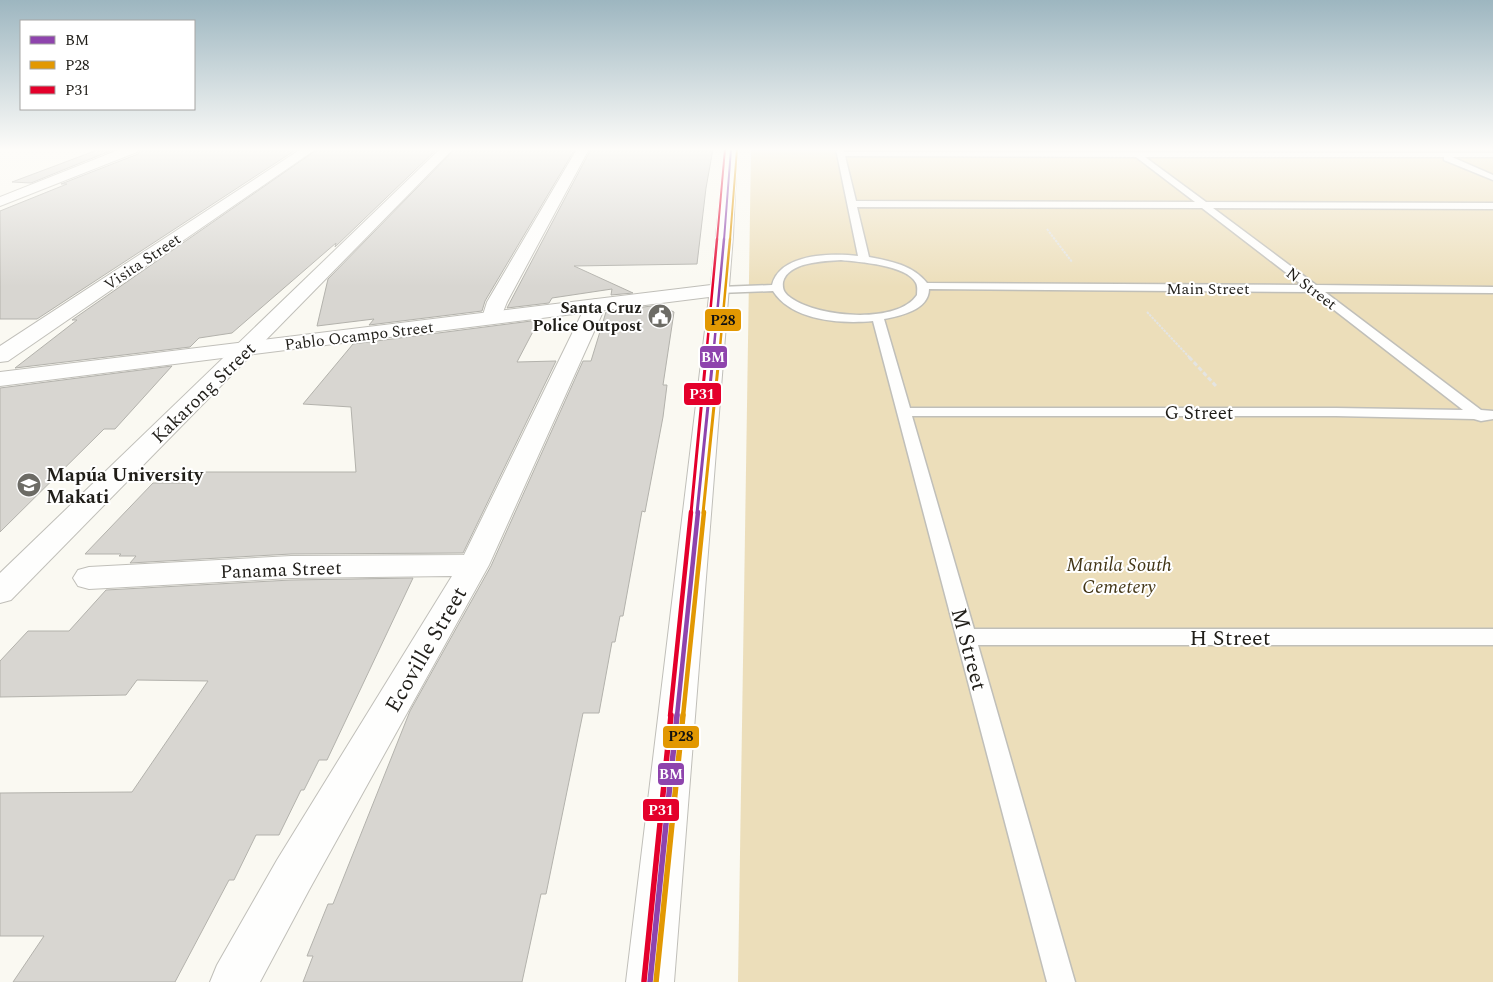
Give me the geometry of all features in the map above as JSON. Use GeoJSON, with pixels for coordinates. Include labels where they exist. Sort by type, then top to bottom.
{"type":"FeatureCollection","features":[{"type":"Feature","properties":{"kind":"street"},"geometry":{"type":"LineString","coordinates":[[1,201],[17,195]]}},
{"type":"Feature","properties":{"kind":"street","name":"Visita Street"},"geometry":{"type":"LineString","coordinates":[[0,356],[241,195]]}},
{"type":"Feature","properties":{"kind":"street","name":"Kakarong Street"},"geometry":{"type":"LineString","coordinates":[[0,592],[401,195]]}},
{"type":"Feature","properties":{"kind":"street"},"geometry":{"type":"LineString","coordinates":[[492,318],[497,302],[557,195]]}},
{"type":"Feature","properties":{"kind":"street"},"geometry":{"type":"LineString","coordinates":[[650,982],[727,195]]}},
{"type":"Feature","properties":{"kind":"street","name":"Pablo Ocampo Street"},"geometry":{"type":"LineString","coordinates":[[0,379],[719,290]]}},
{"type":"Feature","properties":{"kind":"street","name":"Ecoville Street"},"geometry":{"type":"LineString","coordinates":[[234,982],[293,875],[474,565],[596,305]]}},
{"type":"Feature","properties":{"kind":"street","name":"Panama Street"},"geometry":{"type":"LineString","coordinates":[[89,578],[291,567],[474,565]]}},
{"type":"Feature","properties":{"kind":"lane"},"geometry":{"type":"LineString","coordinates":[[850,195],[864,258]]}},
{"type":"Feature","properties":{"kind":"lane","name":"N Street"},"geometry":{"type":"LineString","coordinates":[[1192,195],[1486,415],[1493,426]]}},
{"type":"Feature","properties":{"kind":"lane"},"geometry":{"type":"LineString","coordinates":[[852,204],[1493,206]]}},
{"type":"Feature","properties":{"kind":"lane"},"geometry":{"type":"LineString","coordinates":[[864,258],[902,268],[916,276],[923,286],[923,296],[915,304],[899,312],[878,317],[833,316],[812,312],[794,305],[782,297],[777,288],[778,278],[786,270],[800,263],[819,259],[864,258]]}},
{"type":"Feature","properties":{"kind":"lane","name":"Main Street"},"geometry":{"type":"LineString","coordinates":[[923,286],[1493,290]]}},
{"type":"Feature","properties":{"kind":"lane"},"geometry":{"type":"LineString","coordinates":[[719,290],[777,288]]}},
{"type":"Feature","properties":{"kind":"lane","name":"M Street"},"geometry":{"type":"LineString","coordinates":[[878,317],[1061,982]]}},
{"type":"Feature","properties":{"kind":"lane","name":"G Street"},"geometry":{"type":"LineString","coordinates":[[904,412],[1239,412],[1486,415]]}},
{"type":"Feature","properties":{"kind":"lane","name":"H Street"},"geometry":{"type":"LineString","coordinates":[[966,637],[1493,637]]}},
{"type":"Feature","properties":{"kind":"path"},"geometry":{"type":"LineString","coordinates":[[1028,205],[1093,287]]}},
{"type":"Feature","properties":{"kind":"path"},"geometry":{"type":"LineString","coordinates":[[1125,287],[1239,412]]}},
{"type":"Feature","properties":{"kind":"green space","name":"Manila South Cemetery"},"geometry":{"type":"Polygon","coordinates":[[[750,195],[1493,195],[1493,982],[738,982],[750,195]]]}},
{"type":"Feature","properties":{"kind":"building"},"geometry":{"type":"Polygon","coordinates":[[[40,195],[227,195],[37,319],[0,319],[0,211],[40,195]]]}},
{"type":"Feature","properties":{"kind":"building"},"geometry":{"type":"Polygon","coordinates":[[[252,195],[389,195],[335,247],[336,243],[232,333],[199,338],[190,347],[15,368],[77,320],[72,320],[252,195]]]}},
{"type":"Feature","properties":{"kind":"building"},"geometry":{"type":"Polygon","coordinates":[[[410,195],[548,195],[485,301],[482,311],[369,325],[374,319],[317,326],[328,279],[410,195]]]}},
{"type":"Feature","properties":{"kind":"building"},"geometry":{"type":"Polygon","coordinates":[[[567,195],[705,195],[697,264],[574,266],[633,293],[611,295],[612,289],[552,298],[549,303],[507,308],[567,195]]]}},
{"type":"Feature","properties":{"kind":"building"},"geometry":{"type":"Polygon","coordinates":[[[659,305],[674,312],[663,385],[667,385],[663,417],[645,512],[642,511],[623,616],[620,616],[615,642],[612,642],[599,713],[583,713],[546,894],[541,894],[522,982],[303,982],[313,956],[307,956],[328,904],[333,904],[410,711],[491,566],[583,361],[591,361],[606,312],[659,305]]]}},
{"type":"Feature","properties":{"kind":"building"},"geometry":{"type":"Polygon","coordinates":[[[539,320],[517,362],[556,361],[463,553],[291,554],[130,563],[136,556],[85,554],[153,483],[186,483],[196,472],[356,472],[351,407],[303,404],[353,344],[539,320]]]}},
{"type":"Feature","properties":{"kind":"building","name":"Mapúa University Makati"},"geometry":{"type":"Polygon","coordinates":[[[172,366],[115,429],[104,429],[0,532],[0,388],[172,366]]]}},
{"type":"Feature","properties":{"kind":"building"},"geometry":{"type":"Polygon","coordinates":[[[413,578],[327,760],[319,760],[304,790],[301,790],[279,835],[256,835],[234,880],[229,880],[175,982],[13,982],[44,936],[0,936],[0,793],[132,792],[208,681],[137,680],[126,695],[0,697],[0,661],[28,631],[69,631],[106,590],[291,580],[413,578]]]}},
{"type":"Feature","properties":{"kind":"transit line","name":"P31"},"geometry":{"type":"LineString","coordinates":[[644,981],[721,195]]}},
{"type":"Feature","properties":{"kind":"transit line","name":"BM"},"geometry":{"type":"LineString","coordinates":[[650,982],[721,280],[728,195]]}},
{"type":"Feature","properties":{"kind":"transit line","name":"P28"},"geometry":{"type":"LineString","coordinates":[[656,982],[727,280],[734,195]]}},
{"type":"Feature","properties":{"kind":"place","name":"Santa Cruz Police Outpost"},"geometry":{"type":"Point","coordinates":[660,316]}},
{"type":"Feature","properties":{"kind":"place","name":"Mapúa University Makati"},"geometry":{"type":"Point","coordinates":[29,485]}}]}
